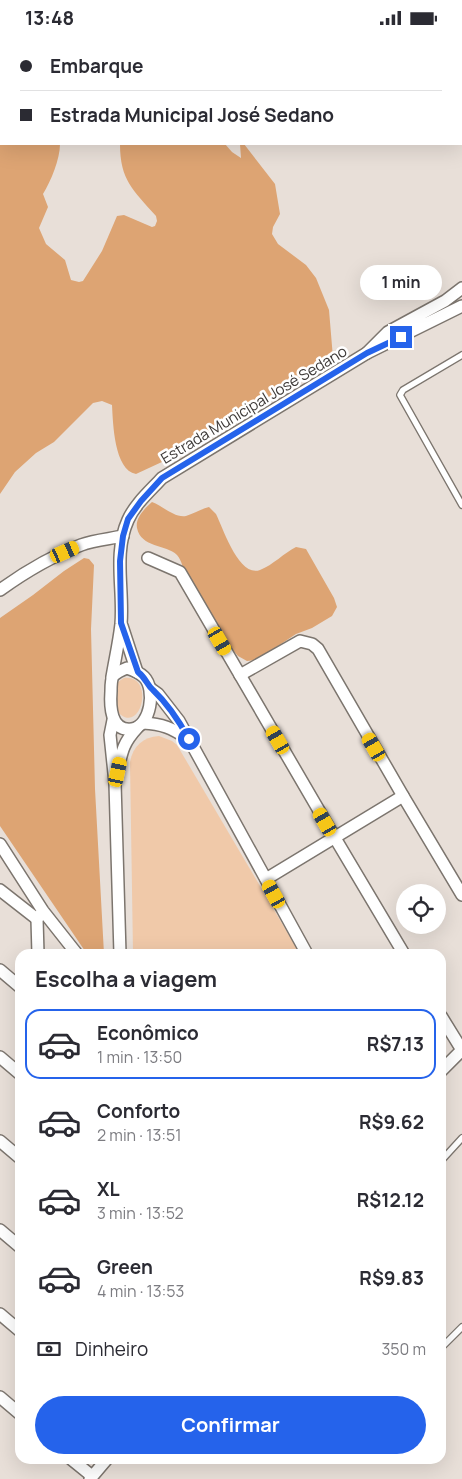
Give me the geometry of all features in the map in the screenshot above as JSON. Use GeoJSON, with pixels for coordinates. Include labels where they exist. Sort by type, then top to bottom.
{"type":"FeatureCollection","features":[{"type":"Feature","properties":{"kind":"street","name":"Estrada Municipal José Sedano"},"geometry":{"type":"LineString","coordinates":[[367,353],[388,332],[445,301],[462,288]]}},
{"type":"Feature","properties":{"kind":"street","name":"Estrada Municipal José Sedano"},"geometry":{"type":"LineString","coordinates":[[112,677],[121,623],[120,561],[123,536],[128,519],[162,478],[367,353],[462,306]]}},
{"type":"Feature","properties":{"kind":"street"},"geometry":{"type":"LineString","coordinates":[[0,589],[47,560],[83,544],[123,536]]}},
{"type":"Feature","properties":{"kind":"street"},"geometry":{"type":"LineString","coordinates":[[148,558],[180,572],[334,838],[401,949]]}},
{"type":"Feature","properties":{"kind":"street","name":"Estrada Municipal José Sedano"},"geometry":{"type":"LineString","coordinates":[[121,623],[138,672]]}},
{"type":"Feature","properties":{"kind":"street"},"geometry":{"type":"LineString","coordinates":[[240,675],[294,643],[300,641],[312,644],[318,649],[462,895]]}},
{"type":"Feature","properties":{"kind":"street"},"geometry":{"type":"LineString","coordinates":[[120,949],[115,783],[110,735],[113,721],[110,711],[110,699],[112,677],[119,671],[127,668],[144,676],[151,689],[158,694],[179,721],[304,949]]}},
{"type":"Feature","properties":{"kind":"street"},"geometry":{"type":"LineString","coordinates":[[115,783],[122,749],[126,740],[147,716],[151,700],[151,689]]}},
{"type":"Feature","properties":{"kind":"street"},"geometry":{"type":"LineString","coordinates":[[113,721],[123,728],[130,730],[140,725],[158,724],[170,727],[189,739]]}},
{"type":"Feature","properties":{"kind":"street"},"geometry":{"type":"LineString","coordinates":[[266,879],[403,796]]}},
{"type":"Feature","properties":{"kind":"street"},"geometry":{"type":"LineString","coordinates":[[0,844],[40,915],[72,949]]}},
{"type":"Feature","properties":{"kind":"street"},"geometry":{"type":"LineString","coordinates":[[0,890],[40,915]]}},
{"type":"Feature","properties":{"kind":"street"},"geometry":{"type":"LineString","coordinates":[[38,949],[40,915]]}},
{"type":"Feature","properties":{"kind":"street"},"geometry":{"type":"LineString","coordinates":[[0,970],[15,983]]}},
{"type":"Feature","properties":{"kind":"street"},"geometry":{"type":"LineString","coordinates":[[446,1024],[462,1050],[446,1066]]}},
{"type":"Feature","properties":{"kind":"street"},"geometry":{"type":"LineString","coordinates":[[0,1057],[15,1070]]}},
{"type":"Feature","properties":{"kind":"street"},"geometry":{"type":"LineString","coordinates":[[0,1141],[15,1154]]}},
{"type":"Feature","properties":{"kind":"street"},"geometry":{"type":"LineString","coordinates":[[0,1230],[15,1243]]}},
{"type":"Feature","properties":{"kind":"street"},"geometry":{"type":"LineString","coordinates":[[0,1314],[15,1327]]}},
{"type":"Feature","properties":{"kind":"street"},"geometry":{"type":"LineString","coordinates":[[0,1397],[15,1410]]}},
{"type":"Feature","properties":{"kind":"street"},"geometry":{"type":"LineString","coordinates":[[77,1464],[91,1478],[103,1464]]}},
{"type":"Feature","properties":{"kind":"lane"},"geometry":{"type":"LineString","coordinates":[[462,355],[403,390],[400,395],[462,505]]}},
{"type":"Feature","properties":{"kind":"lane"},"geometry":{"type":"LineString","coordinates":[[446,1156],[462,1138]]}},
{"type":"Feature","properties":{"kind":"lane"},"geometry":{"type":"LineString","coordinates":[[446,1344],[462,1327]]}},
{"type":"Feature","properties":{"kind":"shaded area"},"geometry":{"type":"Polygon","coordinates":[[[0,145],[60,145],[54,170],[43,194],[48,207],[39,228],[46,244],[65,260],[71,280],[79,282],[83,281],[102,251],[117,216],[124,215],[152,227],[155,226],[157,221],[156,216],[129,184],[125,176],[122,167],[120,145],[226,145],[241,158],[240,145],[245,145],[275,184],[280,214],[273,227],[272,234],[278,244],[306,265],[316,278],[329,310],[333,358],[325,365],[307,373],[288,388],[177,455],[136,474],[129,471],[119,455],[114,434],[112,405],[102,401],[93,403],[54,442],[36,453],[15,472],[0,494],[0,145]]]}},
{"type":"Feature","properties":{"kind":"shaded area"},"geometry":{"type":"Polygon","coordinates":[[[152,502],[173,514],[182,516],[209,507],[216,514],[227,540],[239,559],[245,567],[252,570],[265,568],[296,547],[306,549],[334,598],[337,607],[332,616],[312,628],[296,634],[257,660],[247,661],[238,656],[231,648],[187,576],[177,555],[143,539],[139,534],[137,524],[139,517],[152,502]]]}},
{"type":"Feature","properties":{"kind":"shaded area"},"geometry":{"type":"Polygon","coordinates":[[[84,558],[89,559],[94,565],[91,629],[95,789],[104,949],[84,949],[0,826],[0,618],[84,558]]]}},
{"type":"Feature","properties":{"kind":"shaded area"},"geometry":{"type":"Polygon","coordinates":[[[124,678],[133,679],[139,684],[142,692],[140,709],[129,718],[121,715],[117,710],[115,693],[119,681],[124,678]]]}},
{"type":"Feature","properties":{"kind":"shaded area"},"geometry":{"type":"Polygon","coordinates":[[[159,736],[177,745],[297,949],[133,949],[130,762],[136,747],[144,740],[159,736]]]}},
{"type":"Feature","properties":{"kind":"route"},"geometry":{"type":"LineString","coordinates":[[189,739],[179,721],[158,694],[151,689],[144,676],[138,672],[121,623],[120,561],[123,536],[128,519],[162,478],[367,353],[401,337]]}}]}
